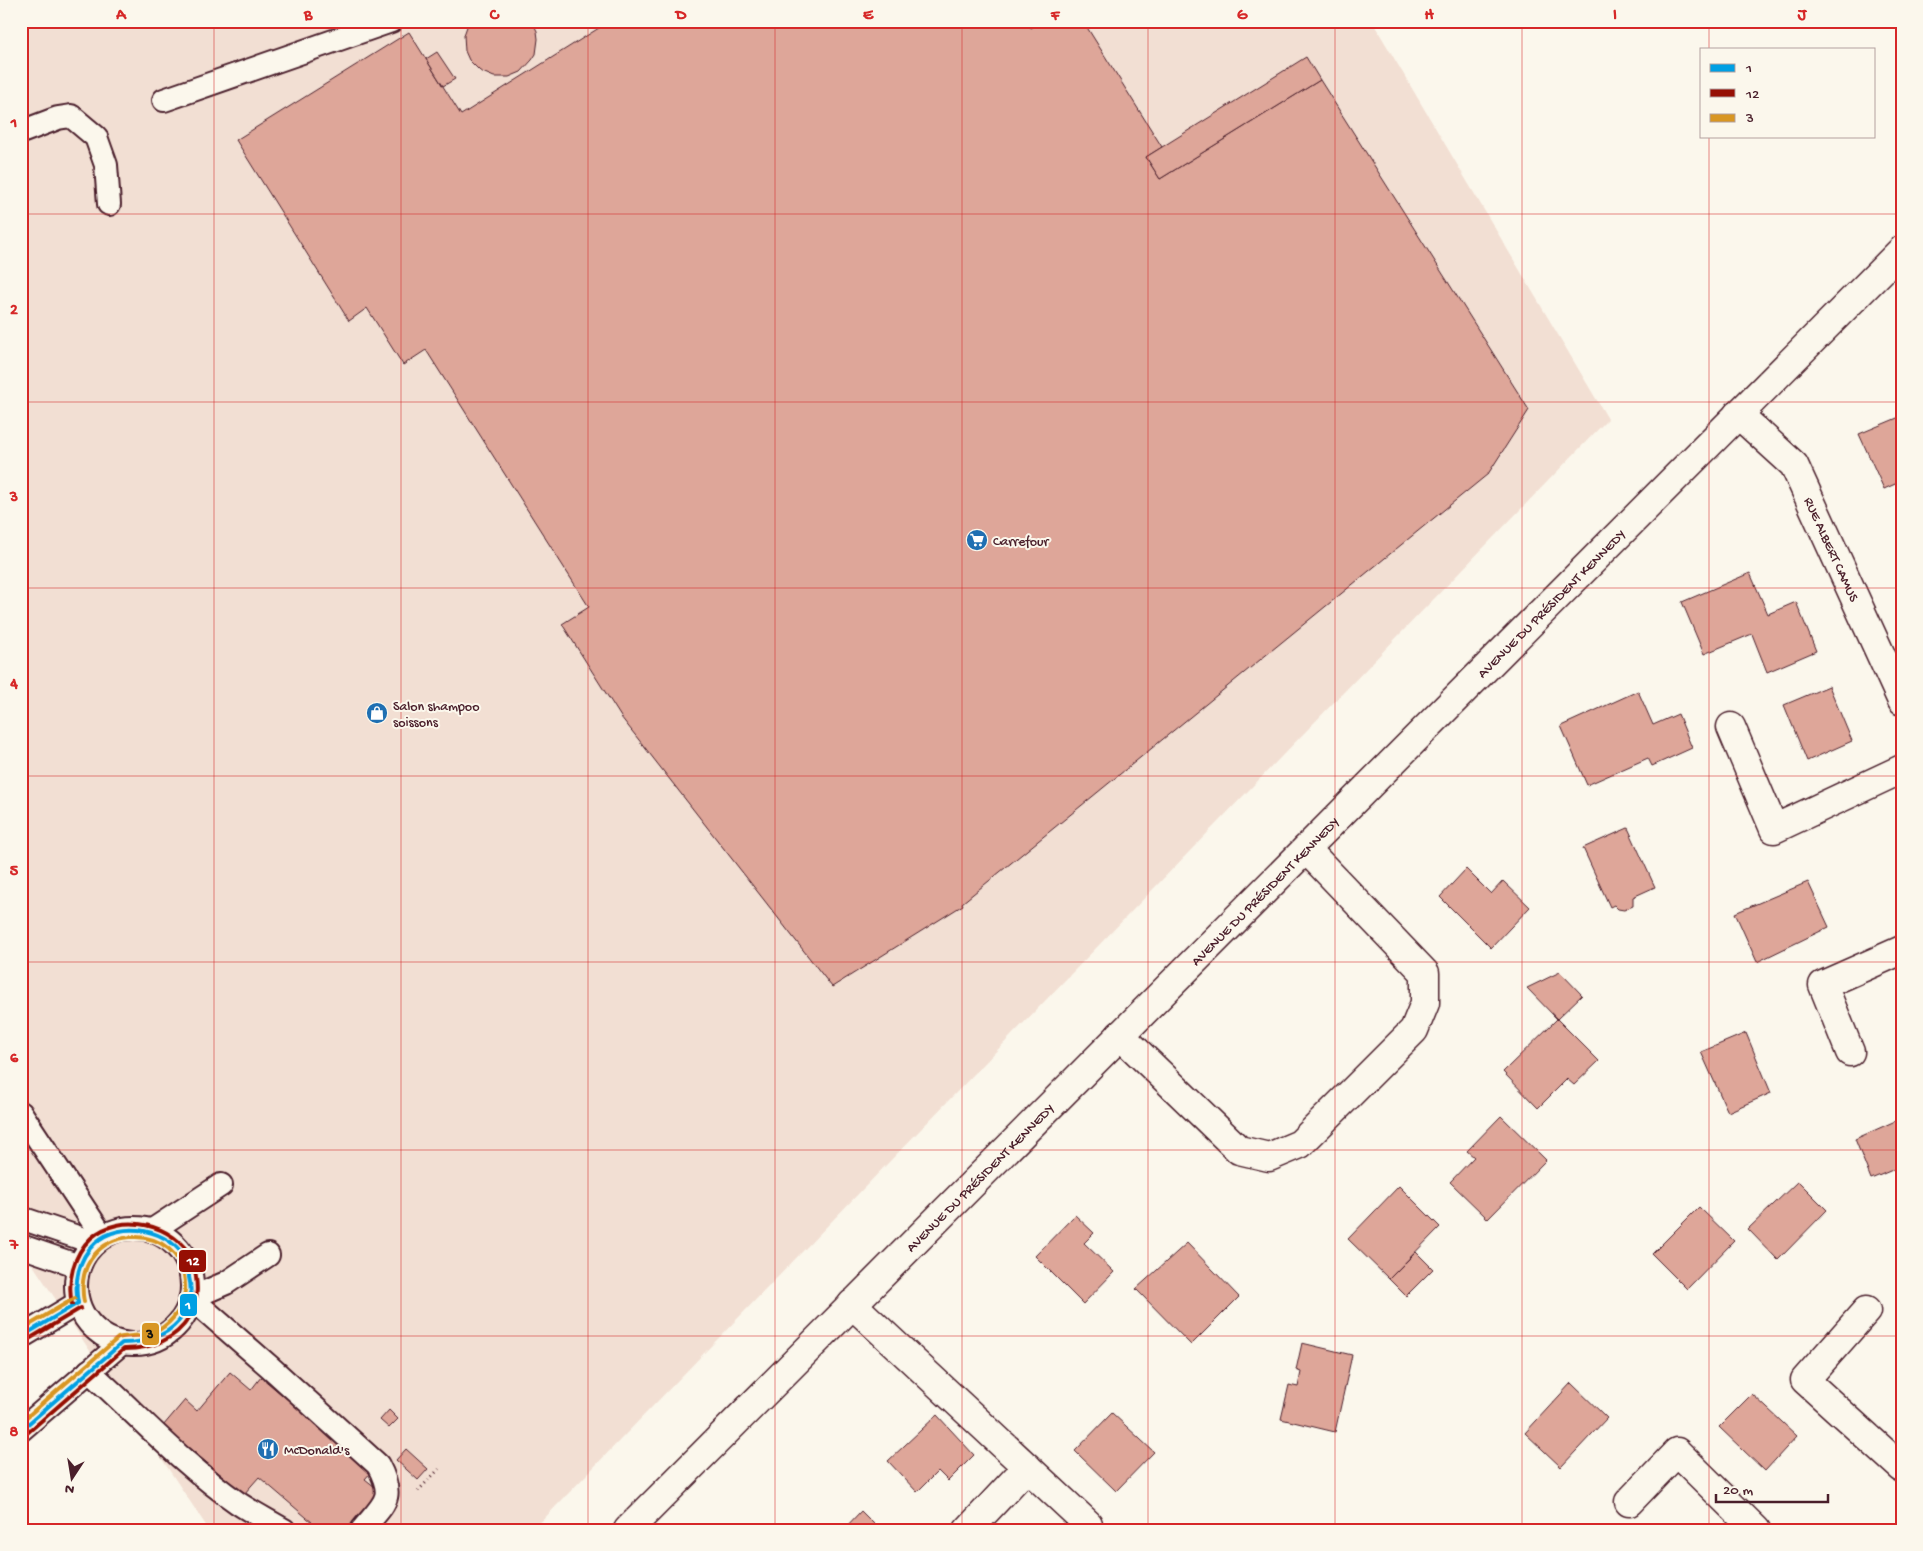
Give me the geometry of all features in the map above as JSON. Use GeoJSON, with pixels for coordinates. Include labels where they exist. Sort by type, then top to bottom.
{"type":"FeatureCollection","features":[{"type":"Feature","properties":{"kind":"street","name":"AVENUE DU PRÉSIDENT KENNEDY"},"geometry":{"type":"LineString","coordinates":[[628,1530],[1902,250]]}},
{"type":"Feature","properties":{"kind":"street","name":"RUE ALBERT CAMUS"},"geometry":{"type":"LineString","coordinates":[[1738,414],[1794,465],[1891,651],[1902,701]]}},
{"type":"Feature","properties":{"kind":"street"},"geometry":{"type":"LineString","coordinates":[[1731,727],[1774,829],[1902,769]]}},
{"type":"Feature","properties":{"kind":"street"},"geometry":{"type":"LineString","coordinates":[[1120,1035],[1239,1150],[1269,1157],[1300,1144],[1414,1030],[1426,1003],[1425,973],[1306,849]]}},
{"type":"Feature","properties":{"kind":"street"},"geometry":{"type":"LineString","coordinates":[[1850,1052],[1823,985],[1902,950]]}},
{"type":"Feature","properties":{"kind":"street"},"geometry":{"type":"LineString","coordinates":[[852,1304],[1088,1524],[1083,1530]]}},
{"type":"Feature","properties":{"kind":"street"},"geometry":{"type":"LineString","coordinates":[[1866,1311],[1805,1380],[1902,1468]]}},
{"type":"Feature","properties":{"kind":"street"},"geometry":{"type":"LineString","coordinates":[[1629,1502],[1677,1452],[1756,1530]]}},
{"type":"Feature","properties":{"kind":"street"},"geometry":{"type":"LineString","coordinates":[[968,1530],[1027,1467]]}},
{"type":"Feature","properties":{"kind":"lane"},"geometry":{"type":"LineString","coordinates":[[164,100],[390,21]]}},
{"type":"Feature","properties":{"kind":"lane"},"geometry":{"type":"LineString","coordinates":[[21,132],[58,118],[71,116],[96,137],[106,166],[109,204]]}},
{"type":"Feature","properties":{"kind":"lane"},"geometry":{"type":"LineString","coordinates":[[21,1112],[28,1140],[99,1240]]}},
{"type":"Feature","properties":{"kind":"lane"},"geometry":{"type":"LineString","coordinates":[[152,1231],[221,1185]]}},
{"type":"Feature","properties":{"kind":"lane"},"geometry":{"type":"LineString","coordinates":[[21,1218],[99,1240]]}},
{"type":"Feature","properties":{"kind":"lane"},"geometry":{"type":"LineString","coordinates":[[135,1228],[152,1231],[167,1239],[179,1250],[188,1264],[191,1281],[190,1298],[184,1314],[173,1329],[158,1339],[140,1344],[122,1343],[107,1338],[95,1329],[85,1317],[78,1303],[76,1284],[79,1266],[86,1254],[99,1240],[119,1230],[135,1228]]}},
{"type":"Feature","properties":{"kind":"lane"},"geometry":{"type":"LineString","coordinates":[[21,1246],[79,1266]]}},
{"type":"Feature","properties":{"kind":"lane"},"geometry":{"type":"LineString","coordinates":[[190,1298],[226,1283],[268,1255]]}},
{"type":"Feature","properties":{"kind":"lane"},"geometry":{"type":"LineString","coordinates":[[190,1298],[270,1367],[378,1465],[386,1481],[388,1494],[362,1530]]}},
{"type":"Feature","properties":{"kind":"lane"},"geometry":{"type":"LineString","coordinates":[[21,1337],[78,1303]]}},
{"type":"Feature","properties":{"kind":"lane"},"geometry":{"type":"LineString","coordinates":[[21,1430],[122,1343]]}},
{"type":"Feature","properties":{"kind":"lane"},"geometry":{"type":"LineString","coordinates":[[89,1371],[162,1441],[196,1470],[238,1503],[284,1530]]}},
{"type":"Feature","properties":{"kind":"shaded area"},"geometry":{"type":"Polygon","coordinates":[[[21,21],[1372,21],[1608,419],[533,1530],[209,1530],[21,1247],[21,21]]]}},
{"type":"Feature","properties":{"kind":"building"},"geometry":{"type":"Polygon","coordinates":[[[469,21],[532,21],[537,31],[538,39],[536,54],[521,72],[509,77],[494,77],[480,71],[469,60],[465,51],[464,35],[469,21]]]}},
{"type":"Feature","properties":{"kind":"building","name":"Carrefour"},"geometry":{"type":"Polygon","coordinates":[[[610,21],[1026,21],[1031,28],[1042,21],[1083,21],[1162,147],[1146,157],[1160,179],[1320,80],[1529,410],[1488,474],[962,903],[963,905],[832,987],[621,717],[562,624],[589,607],[426,350],[403,365],[367,308],[349,321],[236,140],[409,32],[461,115],[610,21]]]}},
{"type":"Feature","properties":{"kind":"building"},"geometry":{"type":"Polygon","coordinates":[[[437,52],[455,79],[443,86],[426,59],[437,52]]]}},
{"type":"Feature","properties":{"kind":"building"},"geometry":{"type":"Polygon","coordinates":[[[1306,57],[1320,80],[1160,179],[1146,157],[1306,57]]]}},
{"type":"Feature","properties":{"kind":"building"},"geometry":{"type":"Polygon","coordinates":[[[1902,416],[1902,481],[1884,489],[1859,434],[1902,416]]]}},
{"type":"Feature","properties":{"kind":"building"},"geometry":{"type":"Polygon","coordinates":[[[1750,573],[1768,614],[1796,602],[1816,651],[1767,672],[1752,634],[1704,654],[1682,602],[1750,573]]]}},
{"type":"Feature","properties":{"kind":"building"},"geometry":{"type":"Polygon","coordinates":[[[1829,686],[1852,741],[1807,761],[1784,705],[1829,686]]]}},
{"type":"Feature","properties":{"kind":"building"},"geometry":{"type":"Polygon","coordinates":[[[1638,691],[1653,725],[1678,714],[1692,748],[1652,766],[1648,758],[1587,785],[1561,726],[1638,691]]]}},
{"type":"Feature","properties":{"kind":"building"},"geometry":{"type":"Polygon","coordinates":[[[1628,828],[1655,887],[1633,897],[1633,906],[1624,910],[1618,909],[1614,905],[1610,907],[1583,848],[1628,828]]]}},
{"type":"Feature","properties":{"kind":"building"},"geometry":{"type":"Polygon","coordinates":[[[1466,869],[1491,894],[1503,881],[1530,907],[1491,948],[1440,897],[1466,869]]]}},
{"type":"Feature","properties":{"kind":"building"},"geometry":{"type":"Polygon","coordinates":[[[1808,882],[1829,927],[1757,962],[1735,913],[1808,882]]]}},
{"type":"Feature","properties":{"kind":"building"},"geometry":{"type":"Polygon","coordinates":[[[1560,972],[1582,995],[1557,1019],[1527,988],[1560,972]]]}},
{"type":"Feature","properties":{"kind":"building"},"geometry":{"type":"Polygon","coordinates":[[[1557,1019],[1599,1061],[1574,1085],[1567,1079],[1538,1108],[1503,1072],[1557,1019]]]}},
{"type":"Feature","properties":{"kind":"building"},"geometry":{"type":"Polygon","coordinates":[[[1746,1033],[1771,1093],[1728,1112],[1701,1052],[1746,1033]]]}},
{"type":"Feature","properties":{"kind":"building"},"geometry":{"type":"Polygon","coordinates":[[[1501,1116],[1546,1160],[1488,1219],[1450,1182],[1474,1157],[1467,1151],[1501,1116]]]}},
{"type":"Feature","properties":{"kind":"building"},"geometry":{"type":"Polygon","coordinates":[[[1902,1118],[1902,1166],[1871,1179],[1855,1139],[1902,1118]]]}},
{"type":"Feature","properties":{"kind":"building"},"geometry":{"type":"Polygon","coordinates":[[[1798,1181],[1827,1210],[1778,1260],[1748,1229],[1798,1181]]]}},
{"type":"Feature","properties":{"kind":"building"},"geometry":{"type":"Polygon","coordinates":[[[1399,1186],[1440,1227],[1389,1279],[1348,1239],[1399,1186]]]}},
{"type":"Feature","properties":{"kind":"building"},"geometry":{"type":"Polygon","coordinates":[[[1699,1207],[1734,1241],[1687,1289],[1652,1254],[1699,1207]]]}},
{"type":"Feature","properties":{"kind":"building"},"geometry":{"type":"Polygon","coordinates":[[[1075,1215],[1094,1233],[1084,1243],[1114,1272],[1083,1304],[1035,1256],[1075,1215]]]}},
{"type":"Feature","properties":{"kind":"building"},"geometry":{"type":"Polygon","coordinates":[[[1187,1243],[1239,1297],[1191,1345],[1136,1289],[1187,1243]]]}},
{"type":"Feature","properties":{"kind":"building"},"geometry":{"type":"Polygon","coordinates":[[[1416,1252],[1433,1269],[1406,1296],[1389,1279],[1416,1252]]]}},
{"type":"Feature","properties":{"kind":"building"},"geometry":{"type":"Polygon","coordinates":[[[1302,1343],[1352,1355],[1335,1432],[1281,1419],[1289,1385],[1298,1387],[1301,1372],[1296,1370],[1302,1343]]]}},
{"type":"Feature","properties":{"kind":"building","name":"McDonald's"},"geometry":{"type":"Polygon","coordinates":[[[230,1372],[251,1390],[261,1377],[372,1471],[365,1479],[380,1491],[347,1530],[331,1530],[324,1524],[320,1529],[259,1477],[244,1494],[163,1426],[185,1400],[197,1411],[230,1372]]]}},
{"type":"Feature","properties":{"kind":"building"},"geometry":{"type":"Polygon","coordinates":[[[1571,1383],[1607,1418],[1561,1467],[1525,1433],[1571,1383]]]}},
{"type":"Feature","properties":{"kind":"building"},"geometry":{"type":"Polygon","coordinates":[[[1752,1394],[1797,1436],[1765,1471],[1719,1427],[1752,1394]]]}},
{"type":"Feature","properties":{"kind":"building"},"geometry":{"type":"Polygon","coordinates":[[[389,1410],[398,1419],[389,1428],[380,1420],[389,1410]]]}},
{"type":"Feature","properties":{"kind":"building"},"geometry":{"type":"Polygon","coordinates":[[[1112,1413],[1154,1452],[1116,1491],[1075,1451],[1112,1413]]]}},
{"type":"Feature","properties":{"kind":"building"},"geometry":{"type":"Polygon","coordinates":[[[937,1415],[974,1455],[948,1481],[938,1471],[917,1492],[888,1461],[937,1415]]]}},
{"type":"Feature","properties":{"kind":"building"},"geometry":{"type":"Polygon","coordinates":[[[406,1449],[428,1469],[418,1480],[396,1460],[406,1449]]]}},
{"type":"Feature","properties":{"kind":"building"},"geometry":{"type":"Polygon","coordinates":[[[861,1511],[880,1530],[843,1530],[861,1511]]]}},
{"type":"Feature","properties":{"kind":"transit line","name":"12"},"geometry":{"type":"LineString","coordinates":[[25,1435],[124,1349],[134,1349],[161,1342],[176,1333],[183,1326],[194,1309],[197,1293],[193,1261],[184,1247],[173,1237],[160,1230],[146,1225],[117,1225],[103,1230],[91,1238],[80,1252],[71,1277],[72,1304]]}},
{"type":"Feature","properties":{"kind":"transit line","name":"1"},"geometry":{"type":"LineString","coordinates":[[21,1430],[122,1343],[149,1340],[158,1337],[172,1328],[184,1314],[188,1305],[190,1296],[188,1264],[180,1251],[158,1235],[145,1231],[118,1231],[95,1243],[81,1263],[77,1279],[78,1303]]}},
{"type":"Feature","properties":{"kind":"transit line","name":"3"},"geometry":{"type":"LineString","coordinates":[[21,1422],[118,1338],[149,1334],[159,1330],[169,1322],[180,1308],[184,1296],[185,1290],[181,1265],[168,1248],[150,1239],[130,1237],[110,1243],[94,1255],[84,1275],[84,1302]]}},
{"type":"Feature","properties":{"kind":"transit line","name":"3"},"geometry":{"type":"LineString","coordinates":[[21,1330],[75,1298]]}},
{"type":"Feature","properties":{"kind":"transit line","name":"1"},"geometry":{"type":"LineString","coordinates":[[21,1337],[78,1303]]}},
{"type":"Feature","properties":{"kind":"transit line","name":"12"},"geometry":{"type":"LineString","coordinates":[[24,1342],[81,1308]]}},
{"type":"Feature","properties":{"kind":"place","name":"Carrefour"},"geometry":{"type":"Point","coordinates":[977,540]}},
{"type":"Feature","properties":{"kind":"place","name":"Salon shampoo soissons"},"geometry":{"type":"Point","coordinates":[377,713]}},
{"type":"Feature","properties":{"kind":"place","name":"McDonald's"},"geometry":{"type":"Point","coordinates":[268,1449]}}]}
